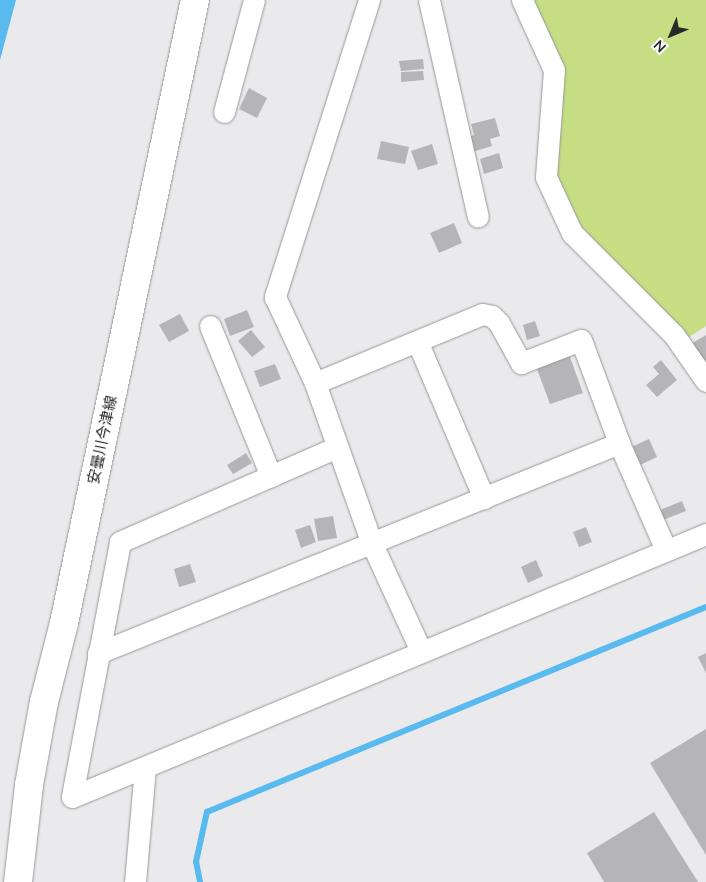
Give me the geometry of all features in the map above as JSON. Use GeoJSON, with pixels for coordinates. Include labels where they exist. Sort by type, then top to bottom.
{"type":"FeatureCollection","features":[{"type":"Feature","properties":{"kind":"main road","name":"安曇川今津線"},"geometry":{"type":"LineString","coordinates":[[18,882],[29,785],[44,702],[70,594],[195,0]]}},
{"type":"Feature","properties":{"kind":"street"},"geometry":{"type":"LineString","coordinates":[[242,0],[238,14],[247,25]]}},
{"type":"Feature","properties":{"kind":"street"},"geometry":{"type":"LineString","coordinates":[[224,112],[254,0]]}},
{"type":"Feature","properties":{"kind":"street"},"geometry":{"type":"LineString","coordinates":[[369,0],[275,297],[315,382],[372,544],[421,651]]}},
{"type":"Feature","properties":{"kind":"street"},"geometry":{"type":"LineString","coordinates":[[429,0],[478,217]]}},
{"type":"Feature","properties":{"kind":"street"},"geometry":{"type":"LineString","coordinates":[[522,0],[554,70],[546,177],[572,233],[674,336],[706,381]]}},
{"type":"Feature","properties":{"kind":"street"},"geometry":{"type":"LineString","coordinates":[[315,382],[482,314],[492,316],[499,323],[520,363],[581,340],[619,443],[666,550]]}},
{"type":"Feature","properties":{"kind":"street"},"geometry":{"type":"LineString","coordinates":[[210,326],[271,476]]}},
{"type":"Feature","properties":{"kind":"street"},"geometry":{"type":"LineString","coordinates":[[417,340],[484,498]]}},
{"type":"Feature","properties":{"kind":"street"},"geometry":{"type":"LineString","coordinates":[[98,653],[619,443]]}},
{"type":"Feature","properties":{"kind":"street"},"geometry":{"type":"LineString","coordinates":[[337,447],[120,542],[72,797],[706,534]]}},
{"type":"Feature","properties":{"kind":"street"},"geometry":{"type":"LineString","coordinates":[[135,882],[145,768]]}},
{"type":"Feature","properties":{"kind":"green space"},"geometry":{"type":"Polygon","coordinates":[[[531,0],[706,0],[706,326],[689,337],[579,229],[555,172],[562,68],[531,0]]]}},
{"type":"Feature","properties":{"kind":"water"},"geometry":{"type":"Polygon","coordinates":[[[0,0],[16,0],[0,60],[0,0]]]}},
{"type":"Feature","properties":{"kind":"building"},"geometry":{"type":"Polygon","coordinates":[[[423,59],[424,69],[401,71],[399,61],[423,59]]]}},
{"type":"Feature","properties":{"kind":"building"},"geometry":{"type":"Polygon","coordinates":[[[423,71],[424,80],[401,82],[401,72],[423,71]]]}},
{"type":"Feature","properties":{"kind":"building"},"geometry":{"type":"Polygon","coordinates":[[[249,88],[267,98],[257,118],[239,109],[249,88]]]}},
{"type":"Feature","properties":{"kind":"building"},"geometry":{"type":"Polygon","coordinates":[[[495,118],[500,136],[490,139],[492,146],[469,153],[465,138],[474,135],[471,124],[495,118]]]}},
{"type":"Feature","properties":{"kind":"building"},"geometry":{"type":"Polygon","coordinates":[[[381,141],[409,147],[405,164],[377,159],[381,141]]]}},
{"type":"Feature","properties":{"kind":"building"},"geometry":{"type":"Polygon","coordinates":[[[432,144],[438,164],[418,170],[411,151],[432,144]]]}},
{"type":"Feature","properties":{"kind":"building"},"geometry":{"type":"Polygon","coordinates":[[[499,153],[503,168],[484,174],[480,159],[499,153]]]}},
{"type":"Feature","properties":{"kind":"building"},"geometry":{"type":"Polygon","coordinates":[[[454,223],[462,243],[439,253],[430,233],[454,223]]]}},
{"type":"Feature","properties":{"kind":"building"},"geometry":{"type":"Polygon","coordinates":[[[247,310],[254,327],[230,336],[224,319],[247,310]]]}},
{"type":"Feature","properties":{"kind":"building"},"geometry":{"type":"Polygon","coordinates":[[[180,314],[189,331],[169,342],[159,325],[180,314]]]}},
{"type":"Feature","properties":{"kind":"building"},"geometry":{"type":"Polygon","coordinates":[[[535,321],[540,336],[527,340],[523,325],[535,321]]]}},
{"type":"Feature","properties":{"kind":"building"},"geometry":{"type":"Polygon","coordinates":[[[251,330],[265,347],[252,357],[238,341],[251,330]]]}},
{"type":"Feature","properties":{"kind":"building"},"geometry":{"type":"Polygon","coordinates":[[[706,335],[706,367],[689,345],[706,335]]]}},
{"type":"Feature","properties":{"kind":"building"},"geometry":{"type":"Polygon","coordinates":[[[567,349],[583,393],[550,404],[534,361],[567,349]]]}},
{"type":"Feature","properties":{"kind":"building"},"geometry":{"type":"Polygon","coordinates":[[[661,360],[677,380],[657,397],[646,385],[659,374],[653,367],[661,360]]]}},
{"type":"Feature","properties":{"kind":"building"},"geometry":{"type":"Polygon","coordinates":[[[275,364],[281,379],[260,387],[254,371],[275,364]]]}},
{"type":"Feature","properties":{"kind":"building"},"geometry":{"type":"Polygon","coordinates":[[[649,439],[657,457],[638,466],[629,448],[649,439]]]}},
{"type":"Feature","properties":{"kind":"building"},"geometry":{"type":"Polygon","coordinates":[[[246,453],[252,463],[233,474],[227,465],[246,453]]]}},
{"type":"Feature","properties":{"kind":"building"},"geometry":{"type":"Polygon","coordinates":[[[682,501],[686,511],[663,520],[660,510],[682,501]]]}},
{"type":"Feature","properties":{"kind":"building"},"geometry":{"type":"Polygon","coordinates":[[[333,516],[337,538],[318,541],[314,519],[333,516]]]}},
{"type":"Feature","properties":{"kind":"building"},"geometry":{"type":"Polygon","coordinates":[[[310,525],[316,542],[301,548],[295,530],[310,525]]]}},
{"type":"Feature","properties":{"kind":"building"},"geometry":{"type":"Polygon","coordinates":[[[586,527],[592,542],[579,547],[573,532],[586,527]]]}},
{"type":"Feature","properties":{"kind":"building"},"geometry":{"type":"Polygon","coordinates":[[[536,560],[543,576],[528,583],[521,567],[536,560]]]}},
{"type":"Feature","properties":{"kind":"building"},"geometry":{"type":"Polygon","coordinates":[[[190,564],[196,582],[179,587],[174,569],[190,564]]]}},
{"type":"Feature","properties":{"kind":"building"},"geometry":{"type":"Polygon","coordinates":[[[706,653],[706,673],[698,657],[706,653]]]}},
{"type":"Feature","properties":{"kind":"building"},"geometry":{"type":"Polygon","coordinates":[[[706,729],[706,855],[650,763],[706,729]]]}},
{"type":"Feature","properties":{"kind":"building"},"geometry":{"type":"Polygon","coordinates":[[[654,812],[698,882],[604,882],[587,853],[654,812]]]}},
{"type":"Feature","properties":{"kind":"waterway"},"geometry":{"type":"LineString","coordinates":[[200,882],[196,862],[207,812],[706,607]]}}]}
